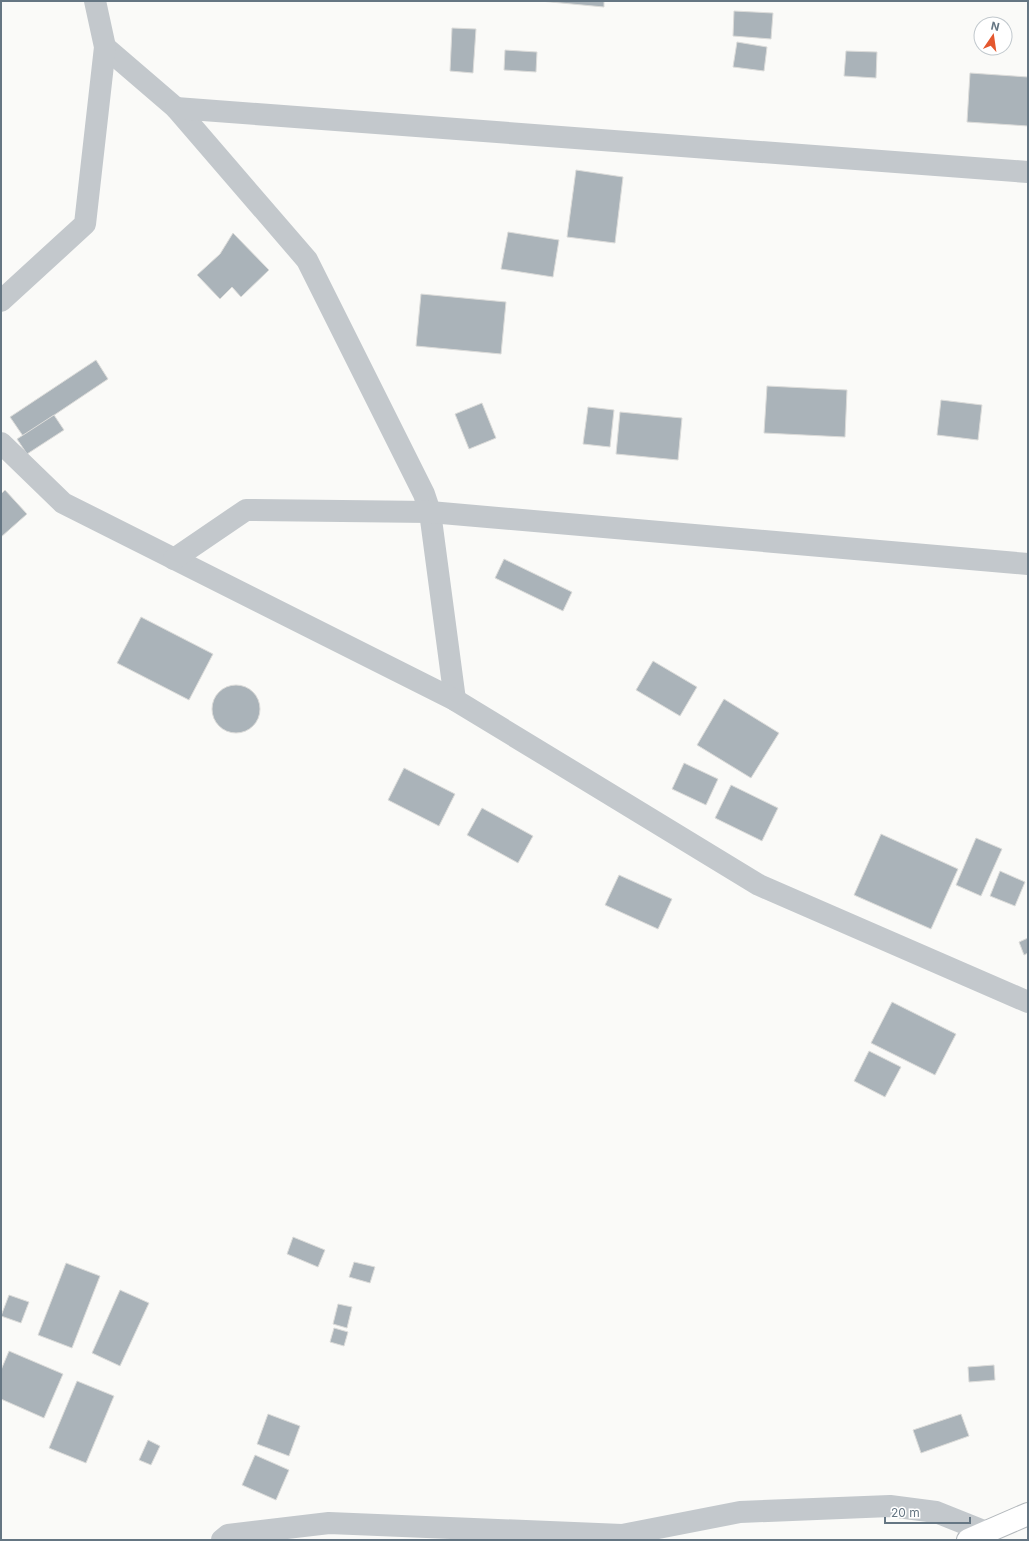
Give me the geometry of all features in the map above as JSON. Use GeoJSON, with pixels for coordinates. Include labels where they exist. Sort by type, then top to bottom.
{"type":"FeatureCollection","features":[{"type":"Feature","properties":{"kind":"highway"},"geometry":{"type":"LineString","coordinates":[[977,1536],[1028,1514]]}},
{"type":"Feature","properties":{"kind":"street"},"geometry":{"type":"LineString","coordinates":[[1,301],[84,224],[105,47],[95,1]]}},
{"type":"Feature","properties":{"kind":"street"},"geometry":{"type":"LineString","coordinates":[[105,47],[176,108],[307,260],[424,494],[430,512],[455,700]]}},
{"type":"Feature","properties":{"kind":"street"},"geometry":{"type":"LineString","coordinates":[[176,108],[1028,172]]}},
{"type":"Feature","properties":{"kind":"street"},"geometry":{"type":"LineString","coordinates":[[1,443],[63,503],[455,700],[759,884],[1028,1002]]}},
{"type":"Feature","properties":{"kind":"street"},"geometry":{"type":"LineString","coordinates":[[174,560],[246,510],[430,512],[1028,564]]}},
{"type":"Feature","properties":{"kind":"street"},"geometry":{"type":"LineString","coordinates":[[222,1540],[228,1535],[329,1523],[622,1535],[740,1512],[890,1506],[936,1512],[977,1536]]}},
{"type":"Feature","properties":{"kind":"building"},"geometry":{"type":"Polygon","coordinates":[[[540,1],[604,1],[604,7],[540,1]]]}},
{"type":"Feature","properties":{"kind":"building"},"geometry":{"type":"Polygon","coordinates":[[[734,11],[773,13],[771,39],[733,36],[734,11]]]}},
{"type":"Feature","properties":{"kind":"building"},"geometry":{"type":"Polygon","coordinates":[[[452,28],[476,29],[473,73],[450,71],[452,28]]]}},
{"type":"Feature","properties":{"kind":"building"},"geometry":{"type":"Polygon","coordinates":[[[737,42],[767,47],[764,71],[733,67],[737,42]]]}},
{"type":"Feature","properties":{"kind":"building"},"geometry":{"type":"Polygon","coordinates":[[[505,50],[537,52],[536,72],[504,70],[505,50]]]}},
{"type":"Feature","properties":{"kind":"building"},"geometry":{"type":"Polygon","coordinates":[[[846,51],[877,52],[876,78],[844,76],[846,51]]]}},
{"type":"Feature","properties":{"kind":"building"},"geometry":{"type":"Polygon","coordinates":[[[970,73],[1028,77],[1028,126],[967,122],[970,73]]]}},
{"type":"Feature","properties":{"kind":"building"},"geometry":{"type":"Polygon","coordinates":[[[576,170],[623,177],[615,243],[567,237],[576,170]]]}},
{"type":"Feature","properties":{"kind":"building"},"geometry":{"type":"Polygon","coordinates":[[[508,232],[559,240],[553,277],[501,269],[508,232]]]}},
{"type":"Feature","properties":{"kind":"building"},"geometry":{"type":"Polygon","coordinates":[[[233,233],[269,270],[241,297],[232,287],[220,299],[197,275],[220,254],[233,233]]]}},
{"type":"Feature","properties":{"kind":"building"},"geometry":{"type":"Polygon","coordinates":[[[421,294],[506,302],[501,354],[416,346],[421,294]]]}},
{"type":"Feature","properties":{"kind":"building"},"geometry":{"type":"Polygon","coordinates":[[[96,360],[108,379],[23,436],[10,417],[96,360]]]}},
{"type":"Feature","properties":{"kind":"building"},"geometry":{"type":"Polygon","coordinates":[[[767,386],[847,390],[845,437],[764,433],[767,386]]]}},
{"type":"Feature","properties":{"kind":"building"},"geometry":{"type":"Polygon","coordinates":[[[941,400],[982,405],[978,440],[937,435],[941,400]]]}},
{"type":"Feature","properties":{"kind":"building"},"geometry":{"type":"Polygon","coordinates":[[[482,403],[496,438],[469,449],[455,414],[482,403]]]}},
{"type":"Feature","properties":{"kind":"building"},"geometry":{"type":"Polygon","coordinates":[[[588,407],[614,410],[610,447],[583,444],[588,407]]]}},
{"type":"Feature","properties":{"kind":"building"},"geometry":{"type":"Polygon","coordinates":[[[620,412],[682,418],[678,460],[616,454],[620,412]]]}},
{"type":"Feature","properties":{"kind":"building"},"geometry":{"type":"Polygon","coordinates":[[[54,415],[64,430],[27,454],[17,439],[54,415]]]}},
{"type":"Feature","properties":{"kind":"building"},"geometry":{"type":"Polygon","coordinates":[[[5,490],[27,514],[1,537],[1,494],[5,490]]]}},
{"type":"Feature","properties":{"kind":"building"},"geometry":{"type":"Polygon","coordinates":[[[504,559],[572,592],[563,611],[495,578],[504,559]]]}},
{"type":"Feature","properties":{"kind":"building"},"geometry":{"type":"Polygon","coordinates":[[[141,617],[213,654],[189,700],[117,663],[141,617]]]}},
{"type":"Feature","properties":{"kind":"building"},"geometry":{"type":"Polygon","coordinates":[[[653,661],[697,687],[680,716],[636,690],[653,661]]]}},
{"type":"Feature","properties":{"kind":"building"},"geometry":{"type":"Polygon","coordinates":[[[236,685],[245,687],[253,692],[258,700],[260,709],[258,718],[253,726],[245,731],[236,733],[227,731],[219,726],[214,718],[212,709],[214,700],[219,692],[227,687],[236,685]]]}},
{"type":"Feature","properties":{"kind":"building"},"geometry":{"type":"Polygon","coordinates":[[[724,699],[779,733],[751,778],[697,745],[724,699]]]}},
{"type":"Feature","properties":{"kind":"building"},"geometry":{"type":"Polygon","coordinates":[[[684,763],[718,779],[706,805],[672,789],[684,763]]]}},
{"type":"Feature","properties":{"kind":"building"},"geometry":{"type":"Polygon","coordinates":[[[404,768],[455,794],[439,826],[388,800],[404,768]]]}},
{"type":"Feature","properties":{"kind":"building"},"geometry":{"type":"Polygon","coordinates":[[[731,785],[778,808],[762,841],[715,818],[731,785]]]}},
{"type":"Feature","properties":{"kind":"building"},"geometry":{"type":"Polygon","coordinates":[[[482,808],[533,836],[518,863],[467,835],[482,808]]]}},
{"type":"Feature","properties":{"kind":"building"},"geometry":{"type":"Polygon","coordinates":[[[881,834],[958,869],[931,929],[854,895],[881,834]]]}},
{"type":"Feature","properties":{"kind":"building"},"geometry":{"type":"Polygon","coordinates":[[[976,838],[1002,849],[981,896],[956,885],[976,838]]]}},
{"type":"Feature","properties":{"kind":"building"},"geometry":{"type":"Polygon","coordinates":[[[1000,871],[1025,882],[1015,906],[990,896],[1000,871]]]}},
{"type":"Feature","properties":{"kind":"building"},"geometry":{"type":"Polygon","coordinates":[[[619,875],[672,899],[658,929],[605,905],[619,875]]]}},
{"type":"Feature","properties":{"kind":"building"},"geometry":{"type":"Polygon","coordinates":[[[1028,938],[1028,953],[1024,955],[1019,942],[1028,938]]]}},
{"type":"Feature","properties":{"kind":"building"},"geometry":{"type":"Polygon","coordinates":[[[892,1002],[956,1034],[935,1075],[871,1043],[892,1002]]]}},
{"type":"Feature","properties":{"kind":"building"},"geometry":{"type":"Polygon","coordinates":[[[869,1051],[901,1067],[885,1097],[854,1081],[869,1051]]]}},
{"type":"Feature","properties":{"kind":"building"},"geometry":{"type":"Polygon","coordinates":[[[293,1237],[325,1250],[318,1267],[287,1254],[293,1237]]]}},
{"type":"Feature","properties":{"kind":"building"},"geometry":{"type":"Polygon","coordinates":[[[354,1262],[375,1267],[370,1283],[349,1277],[354,1262]]]}},
{"type":"Feature","properties":{"kind":"building"},"geometry":{"type":"Polygon","coordinates":[[[66,1263],[100,1276],[72,1348],[38,1335],[66,1263]]]}},
{"type":"Feature","properties":{"kind":"building"},"geometry":{"type":"Polygon","coordinates":[[[120,1290],[149,1303],[120,1366],[92,1353],[120,1290]]]}},
{"type":"Feature","properties":{"kind":"building"},"geometry":{"type":"Polygon","coordinates":[[[9,1295],[29,1302],[21,1323],[1,1316],[9,1295]]]}},
{"type":"Feature","properties":{"kind":"building"},"geometry":{"type":"Polygon","coordinates":[[[338,1304],[352,1307],[347,1328],[333,1324],[338,1304]]]}},
{"type":"Feature","properties":{"kind":"building"},"geometry":{"type":"Polygon","coordinates":[[[334,1328],[348,1332],[344,1346],[330,1342],[334,1328]]]}},
{"type":"Feature","properties":{"kind":"building"},"geometry":{"type":"Polygon","coordinates":[[[9,1351],[63,1374],[44,1418],[1,1399],[1,1370],[9,1351]]]}},
{"type":"Feature","properties":{"kind":"building"},"geometry":{"type":"Polygon","coordinates":[[[994,1365],[995,1380],[969,1382],[968,1367],[994,1365]]]}},
{"type":"Feature","properties":{"kind":"building"},"geometry":{"type":"Polygon","coordinates":[[[77,1381],[114,1396],[86,1463],[49,1448],[77,1381]]]}},
{"type":"Feature","properties":{"kind":"building"},"geometry":{"type":"Polygon","coordinates":[[[268,1414],[300,1426],[289,1456],[257,1444],[268,1414]]]}},
{"type":"Feature","properties":{"kind":"building"},"geometry":{"type":"Polygon","coordinates":[[[961,1414],[969,1436],[921,1453],[913,1430],[961,1414]]]}},
{"type":"Feature","properties":{"kind":"building"},"geometry":{"type":"Polygon","coordinates":[[[148,1440],[160,1446],[151,1465],[139,1460],[148,1440]]]}},
{"type":"Feature","properties":{"kind":"building"},"geometry":{"type":"Polygon","coordinates":[[[255,1455],[289,1470],[276,1500],[242,1485],[255,1455]]]}}]}
